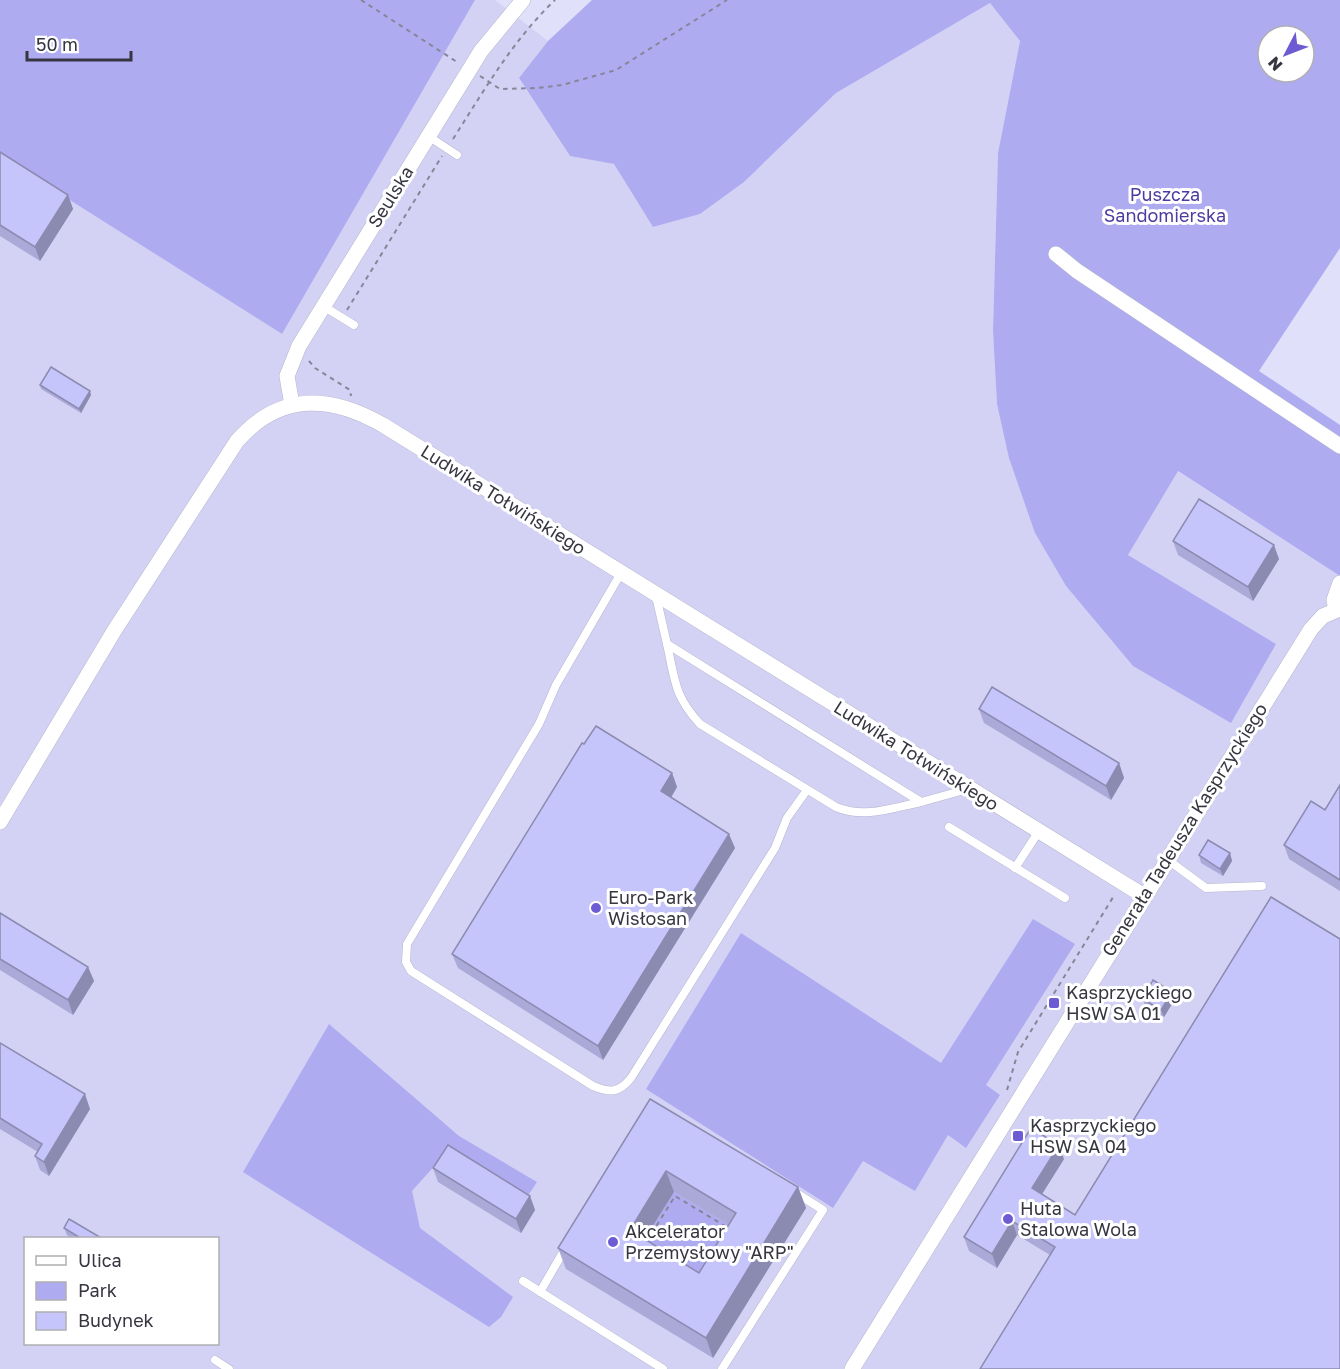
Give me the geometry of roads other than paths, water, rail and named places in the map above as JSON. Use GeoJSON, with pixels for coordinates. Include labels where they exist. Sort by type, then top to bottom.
{"type":"FeatureCollection","features":[{"type":"Feature","properties":{"kind":"street","name":"Seulska"},"geometry":{"type":"LineString","coordinates":[[292,405],[286,383],[289,367],[323,306],[470,70],[493,36],[523,0]]}},
{"type":"Feature","properties":{"kind":"street"},"geometry":{"type":"LineString","coordinates":[[1056,254],[1077,271],[1340,446]]}},
{"type":"Feature","properties":{"kind":"street","name":"Ludwika Tołwińskiego"},"geometry":{"type":"LineString","coordinates":[[0,822],[114,631],[231,449],[255,423],[292,405],[314,402],[348,408],[383,425],[1144,896]]}},
{"type":"Feature","properties":{"kind":"street"},"geometry":{"type":"LineString","coordinates":[[1338,609],[1334,600],[1340,583]]}},
{"type":"Feature","properties":{"kind":"street","name":"Generała Tadeusza Kasprzyckiego"},"geometry":{"type":"LineString","coordinates":[[852,1369],[1166,859],[1311,629],[1323,616],[1338,609]]}},
{"type":"Feature","properties":{"kind":"lane"},"geometry":{"type":"LineString","coordinates":[[428,136],[457,155]]}},
{"type":"Feature","properties":{"kind":"lane"},"geometry":{"type":"LineString","coordinates":[[323,306],[354,325]]}},
{"type":"Feature","properties":{"kind":"lane"},"geometry":{"type":"LineString","coordinates":[[621,573],[556,685],[539,724],[407,944],[406,962],[411,970],[418,978],[593,1086],[606,1092],[616,1091],[632,1078],[774,848],[788,819],[807,790]]}},
{"type":"Feature","properties":{"kind":"lane"},"geometry":{"type":"LineString","coordinates":[[656,594],[676,687],[683,706],[700,724],[807,790],[852,814],[921,802],[970,789]]}},
{"type":"Feature","properties":{"kind":"lane"},"geometry":{"type":"LineString","coordinates":[[667,644],[921,802]]}},
{"type":"Feature","properties":{"kind":"lane"},"geometry":{"type":"LineString","coordinates":[[949,826],[1065,898]]}},
{"type":"Feature","properties":{"kind":"lane"},"geometry":{"type":"LineString","coordinates":[[1015,868],[1039,831]]}},
{"type":"Feature","properties":{"kind":"lane"},"geometry":{"type":"LineString","coordinates":[[1166,859],[1206,888],[1262,886]]}},
{"type":"Feature","properties":{"kind":"lane"},"geometry":{"type":"LineString","coordinates":[[722,1369],[823,1210],[782,1184]]}},
{"type":"Feature","properties":{"kind":"lane"},"geometry":{"type":"LineString","coordinates":[[540,1292],[569,1242]]}},
{"type":"Feature","properties":{"kind":"lane"},"geometry":{"type":"LineString","coordinates":[[523,1281],[663,1369]]}},
{"type":"Feature","properties":{"kind":"lane"},"geometry":{"type":"LineString","coordinates":[[215,1360],[230,1369]]}},
{"type":"Feature","properties":{"kind":"place","name":"Euro-Park Wisłosan"},"geometry":{"type":"Point","coordinates":[596,908]}},
{"type":"Feature","properties":{"kind":"place","name":"Kasprzyckiego HSW SA 01"},"geometry":{"type":"Point","coordinates":[1054,1003]}},
{"type":"Feature","properties":{"kind":"place","name":"Kasprzyckiego HSW SA 04"},"geometry":{"type":"Point","coordinates":[1018,1136]}},
{"type":"Feature","properties":{"kind":"place","name":"Huta Stalowa Wola"},"geometry":{"type":"Point","coordinates":[1008,1219]}},
{"type":"Feature","properties":{"kind":"place","name":"Akcelerator Przemysłowy \"ARP\""},"geometry":{"type":"Point","coordinates":[613,1242]}},
{"type":"Feature","properties":{"kind":"park label","name":"Puszcza Sandomierska"},"geometry":{"type":"Point","coordinates":[1165,205]}}]}
